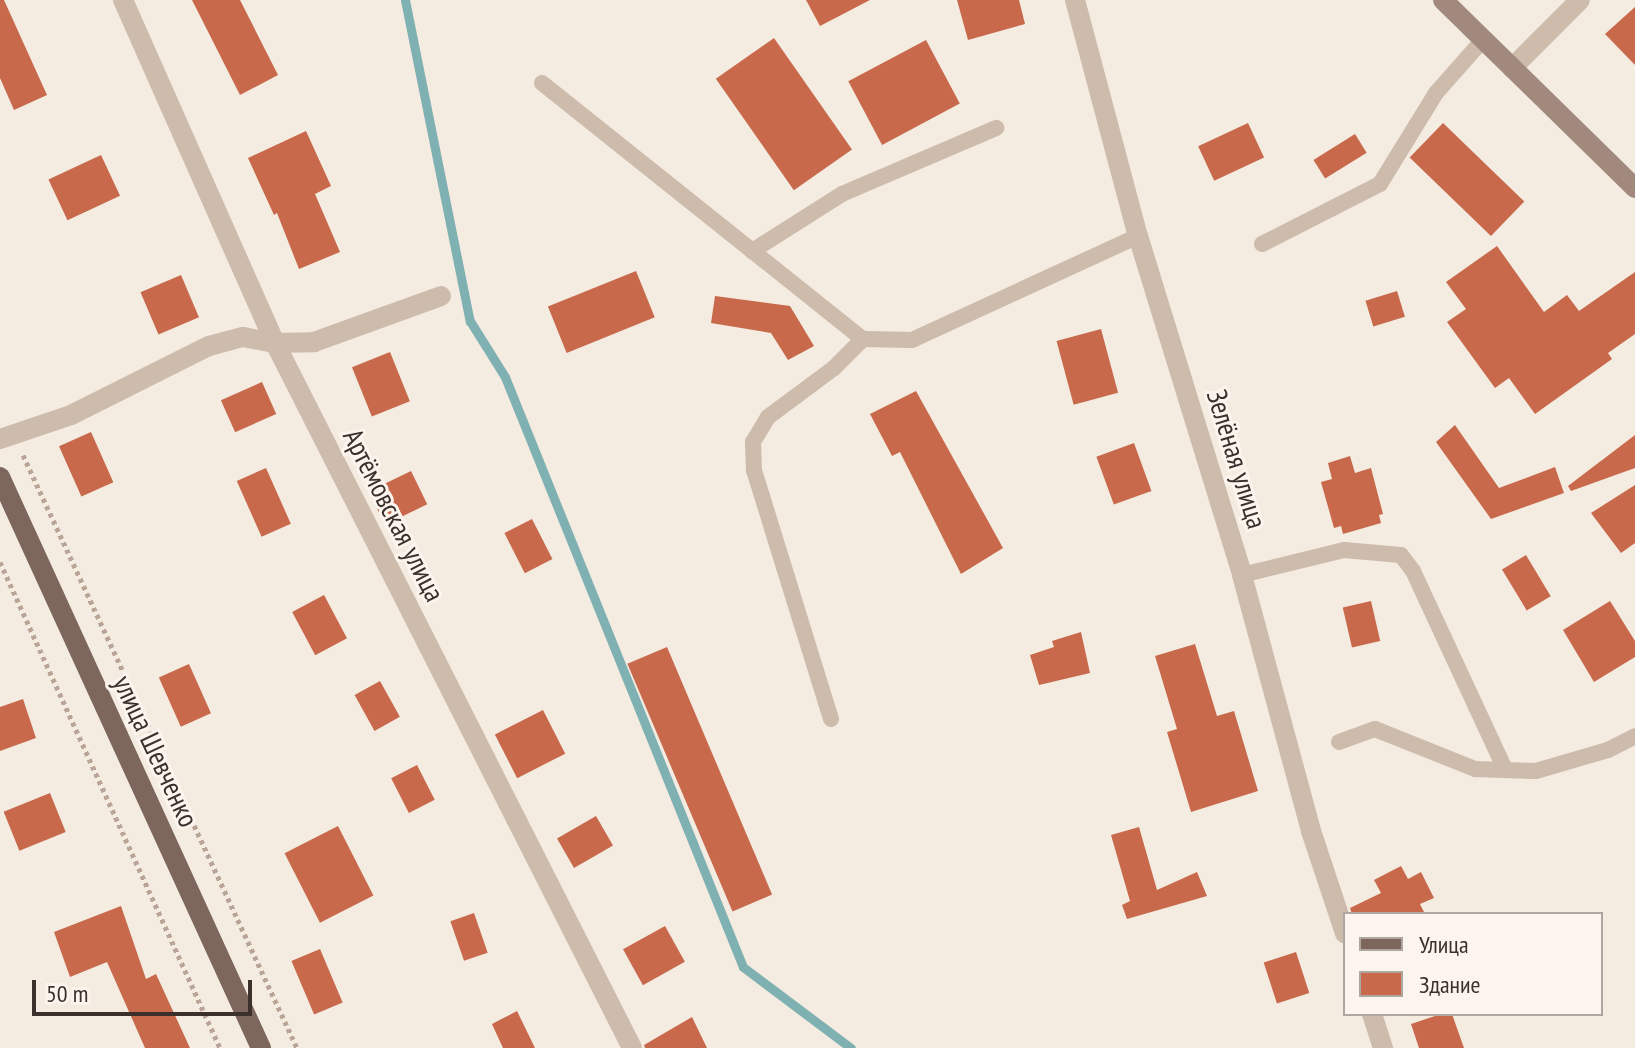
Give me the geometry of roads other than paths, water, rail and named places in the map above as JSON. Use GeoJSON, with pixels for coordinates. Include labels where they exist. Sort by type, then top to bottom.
{"type":"FeatureCollection","features":[{"type":"Feature","properties":{"kind":"main road"},"geometry":{"type":"LineString","coordinates":[[1443,0],[1635,188]]}},
{"type":"Feature","properties":{"kind":"main road","name":"улица Шевченко"},"geometry":{"type":"LineString","coordinates":[[0,477],[261,1048]]}},
{"type":"Feature","properties":{"kind":"street","name":"Артёмовская улица"},"geometry":{"type":"LineString","coordinates":[[123,0],[275,343],[632,1048]]}},
{"type":"Feature","properties":{"kind":"street","name":"Зелёная улица"},"geometry":{"type":"LineString","coordinates":[[1075,0],[1138,236],[1242,575],[1311,831],[1343,927]]}},
{"type":"Feature","properties":{"kind":"street"},"geometry":{"type":"LineString","coordinates":[[1512,68],[1580,0]]}},
{"type":"Feature","properties":{"kind":"street"},"geometry":{"type":"LineString","coordinates":[[6,436],[71,415],[209,346],[243,337],[275,343],[314,342],[441,296]]}},
{"type":"Feature","properties":{"kind":"street"},"geometry":{"type":"LineString","coordinates":[[1373,1016],[1383,1048]]}},
{"type":"Feature","properties":{"kind":"lane"},"geometry":{"type":"LineString","coordinates":[[1262,244],[1380,184],[1436,93],[1482,41]]}},
{"type":"Feature","properties":{"kind":"lane"},"geometry":{"type":"LineString","coordinates":[[542,83],[863,339],[912,340],[1138,236]]}},
{"type":"Feature","properties":{"kind":"lane"},"geometry":{"type":"LineString","coordinates":[[752,251],[842,194],[996,128]]}},
{"type":"Feature","properties":{"kind":"lane"},"geometry":{"type":"LineString","coordinates":[[831,719],[754,471],[753,442],[768,417],[834,368],[863,339]]}},
{"type":"Feature","properties":{"kind":"lane"},"geometry":{"type":"LineString","coordinates":[[1242,575],[1344,550],[1401,555],[1413,571],[1505,769]]}},
{"type":"Feature","properties":{"kind":"lane"},"geometry":{"type":"LineString","coordinates":[[1339,742],[1375,729],[1475,769],[1536,771],[1608,750],[1635,736]]}},
{"type":"Feature","properties":{"kind":"waterway"},"geometry":{"type":"LineString","coordinates":[[405,0],[470,321],[505,377],[743,967],[851,1048]]}}]}
